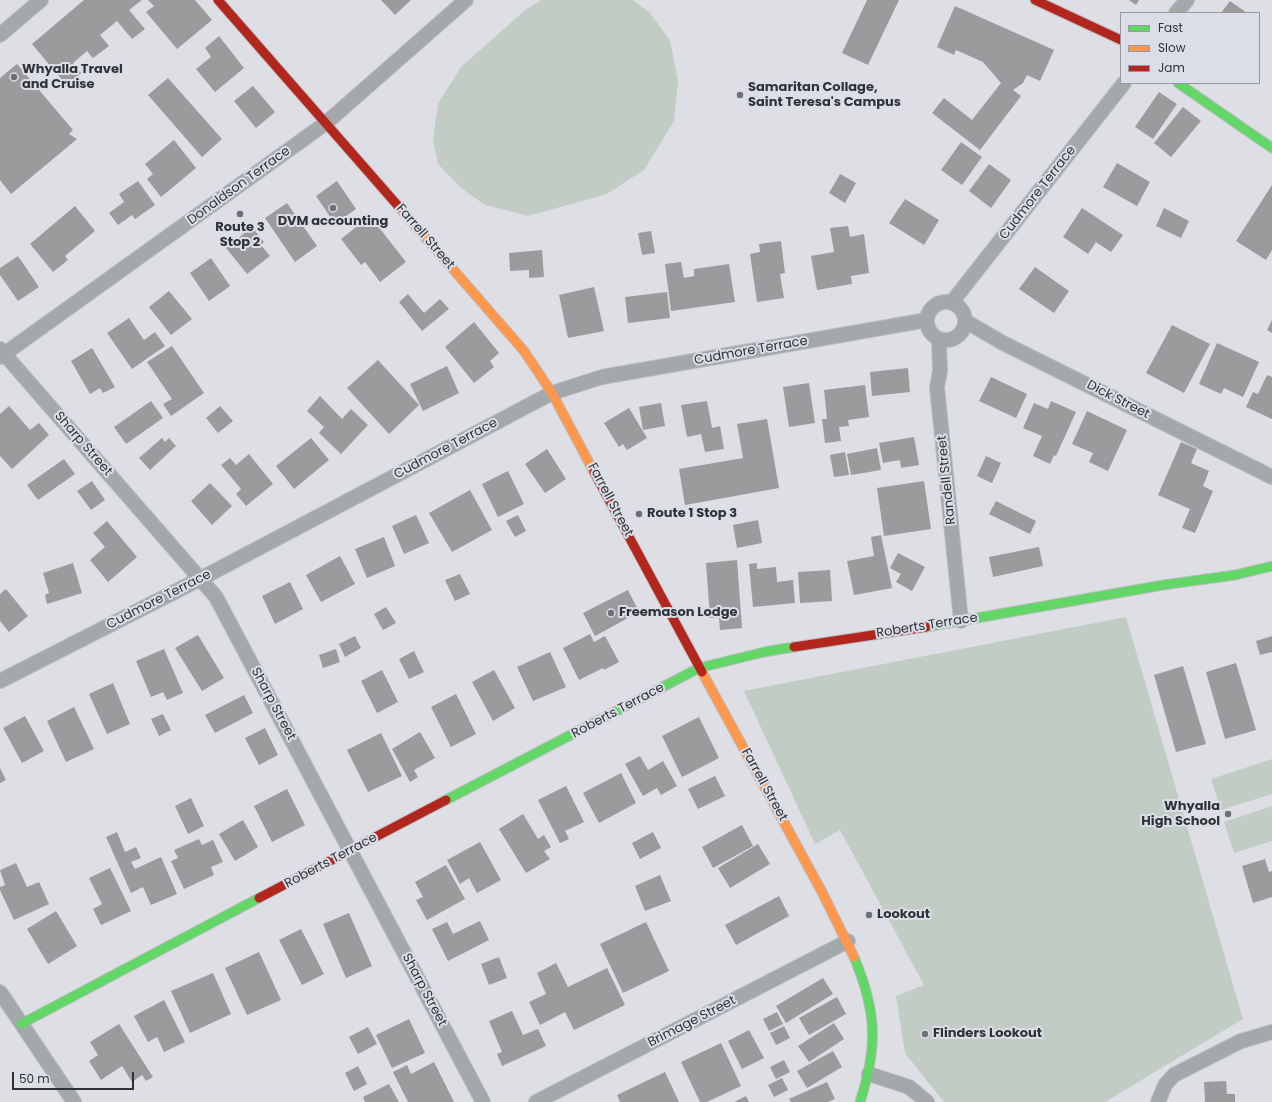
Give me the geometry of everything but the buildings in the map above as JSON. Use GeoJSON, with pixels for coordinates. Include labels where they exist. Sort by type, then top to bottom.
{"type":"FeatureCollection","features":[{"type":"Feature","properties":{"kind":"main road","name":"Farrell Street"},"geometry":{"type":"LineString","coordinates":[[218,0],[524,352],[552,393],[699,668],[775,804],[848,941],[859,966],[873,1019],[874,1045],[869,1074],[860,1102]]}},
{"type":"Feature","properties":{"kind":"main road"},"geometry":{"type":"LineString","coordinates":[[1035,0],[1120,40]]}},
{"type":"Feature","properties":{"kind":"main road"},"geometry":{"type":"LineString","coordinates":[[1179,84],[1272,148]]}},
{"type":"Feature","properties":{"kind":"main road","name":"Roberts Terrace"},"geometry":{"type":"LineString","coordinates":[[21,1024],[699,668],[764,652],[961,621],[1163,585],[1235,575],[1272,566]]}},
{"type":"Feature","properties":{"kind":"street"},"geometry":{"type":"LineString","coordinates":[[0,36],[41,0]]}},
{"type":"Feature","properties":{"kind":"street","name":"Donaldson Terrace"},"geometry":{"type":"LineString","coordinates":[[1,353],[326,123],[466,0]]}},
{"type":"Feature","properties":{"kind":"street"},"geometry":{"type":"LineString","coordinates":[[1177,12],[1187,0]]}},
{"type":"Feature","properties":{"kind":"street","name":"Cudmore Terrace"},"geometry":{"type":"LineString","coordinates":[[952,302],[1123,84]]}},
{"type":"Feature","properties":{"kind":"street"},"geometry":{"type":"LineString","coordinates":[[940,302],[952,302],[961,310],[965,321],[964,327],[956,337],[945,340],[939,338],[930,331],[926,320],[930,309],[935,305],[940,302]]}},
{"type":"Feature","properties":{"kind":"street","name":"Cudmore Terrace"},"geometry":{"type":"LineString","coordinates":[[0,681],[552,393],[602,377],[926,320]]}},
{"type":"Feature","properties":{"kind":"street","name":"Dick Street"},"geometry":{"type":"LineString","coordinates":[[965,321],[1003,343],[1272,477]]}},
{"type":"Feature","properties":{"kind":"street","name":"Randell Street"},"geometry":{"type":"LineString","coordinates":[[939,338],[940,371],[937,387],[961,621]]}},
{"type":"Feature","properties":{"kind":"street","name":"Sharp Street"},"geometry":{"type":"LineString","coordinates":[[1,353],[216,597],[483,1102]]}},
{"type":"Feature","properties":{"kind":"street","name":"Brimage Street"},"geometry":{"type":"LineString","coordinates":[[536,1102],[848,941]]}},
{"type":"Feature","properties":{"kind":"street"},"geometry":{"type":"LineString","coordinates":[[0,992],[74,1102]]}},
{"type":"Feature","properties":{"kind":"street"},"geometry":{"type":"LineString","coordinates":[[1158,1102],[1165,1085],[1174,1076],[1241,1041],[1272,1032]]}},
{"type":"Feature","properties":{"kind":"street"},"geometry":{"type":"LineString","coordinates":[[869,1074],[909,1087],[927,1102]]}},
{"type":"Feature","properties":{"kind":"shaded area"},"geometry":{"type":"Polygon","coordinates":[[[541,0],[633,0],[649,12],[670,40],[678,81],[674,121],[644,170],[607,194],[528,216],[485,205],[461,188],[438,164],[433,139],[438,104],[461,67],[524,11],[541,0]]]}},
{"type":"Feature","properties":{"kind":"shaded area"},"geometry":{"type":"Polygon","coordinates":[[[1126,617],[1243,1019],[1105,1102],[944,1102],[905,1053],[896,996],[924,985],[840,830],[815,844],[744,691],[1126,617]]]}},
{"type":"Feature","properties":{"kind":"shaded area"},"geometry":{"type":"Polygon","coordinates":[[[1272,759],[1272,794],[1221,810],[1211,779],[1272,759]]]}},
{"type":"Feature","properties":{"kind":"shaded area"},"geometry":{"type":"Polygon","coordinates":[[[1272,806],[1272,841],[1234,853],[1224,822],[1272,806]]]}},
{"type":"Feature","properties":{"kind":"traffic: fast"},"geometry":{"type":"LineString","coordinates":[[1179,84],[1272,148]]}},
{"type":"Feature","properties":{"kind":"traffic: fast"},"geometry":{"type":"LineString","coordinates":[[926,627],[1163,585],[1235,575],[1272,566]]}},
{"type":"Feature","properties":{"kind":"traffic: fast"},"geometry":{"type":"LineString","coordinates":[[446,800],[699,668],[764,652],[794,647]]}},
{"type":"Feature","properties":{"kind":"traffic: fast"},"geometry":{"type":"LineString","coordinates":[[21,1024],[259,898]]}},
{"type":"Feature","properties":{"kind":"traffic: fast"},"geometry":{"type":"LineString","coordinates":[[854,957],[867,995],[871,1012],[872,1029],[870,1063],[860,1102]]}},
{"type":"Feature","properties":{"kind":"traffic: slow"},"geometry":{"type":"LineString","coordinates":[[399,207],[524,351],[552,393],[594,472]]}},
{"type":"Feature","properties":{"kind":"traffic: slow"},"geometry":{"type":"LineString","coordinates":[[702,672],[822,892],[854,957]]}},
{"type":"Feature","properties":{"kind":"traffic: jam"},"geometry":{"type":"LineString","coordinates":[[218,0],[399,207]]}},
{"type":"Feature","properties":{"kind":"traffic: jam"},"geometry":{"type":"LineString","coordinates":[[1035,0],[1120,40]]}},
{"type":"Feature","properties":{"kind":"traffic: jam"},"geometry":{"type":"LineString","coordinates":[[594,472],[702,672]]}},
{"type":"Feature","properties":{"kind":"traffic: jam"},"geometry":{"type":"LineString","coordinates":[[794,647],[926,627]]}},
{"type":"Feature","properties":{"kind":"traffic: jam"},"geometry":{"type":"LineString","coordinates":[[259,898],[446,800]]}},
{"type":"Feature","properties":{"kind":"place","name":"Whyalla Travel and Cruise"},"geometry":{"type":"Point","coordinates":[14,77]}},
{"type":"Feature","properties":{"kind":"place","name":"Samaritan Collage, Saint Teresa's Campus"},"geometry":{"type":"Point","coordinates":[740,95]}},
{"type":"Feature","properties":{"kind":"place","name":"DVM accounting"},"geometry":{"type":"Point","coordinates":[333,208]}},
{"type":"Feature","properties":{"kind":"place","name":"Route 3 Stop 2"},"geometry":{"type":"Point","coordinates":[240,214]}},
{"type":"Feature","properties":{"kind":"place","name":"Route 1 Stop 3"},"geometry":{"type":"Point","coordinates":[639,514]}},
{"type":"Feature","properties":{"kind":"place","name":"Freemason Lodge"},"geometry":{"type":"Point","coordinates":[611,613]}},
{"type":"Feature","properties":{"kind":"place","name":"Whyalla High School"},"geometry":{"type":"Point","coordinates":[1228,814]}},
{"type":"Feature","properties":{"kind":"place","name":"Lookout"},"geometry":{"type":"Point","coordinates":[869,915]}},
{"type":"Feature","properties":{"kind":"place","name":"Flinders Lookout"},"geometry":{"type":"Point","coordinates":[925,1034]}}]}
